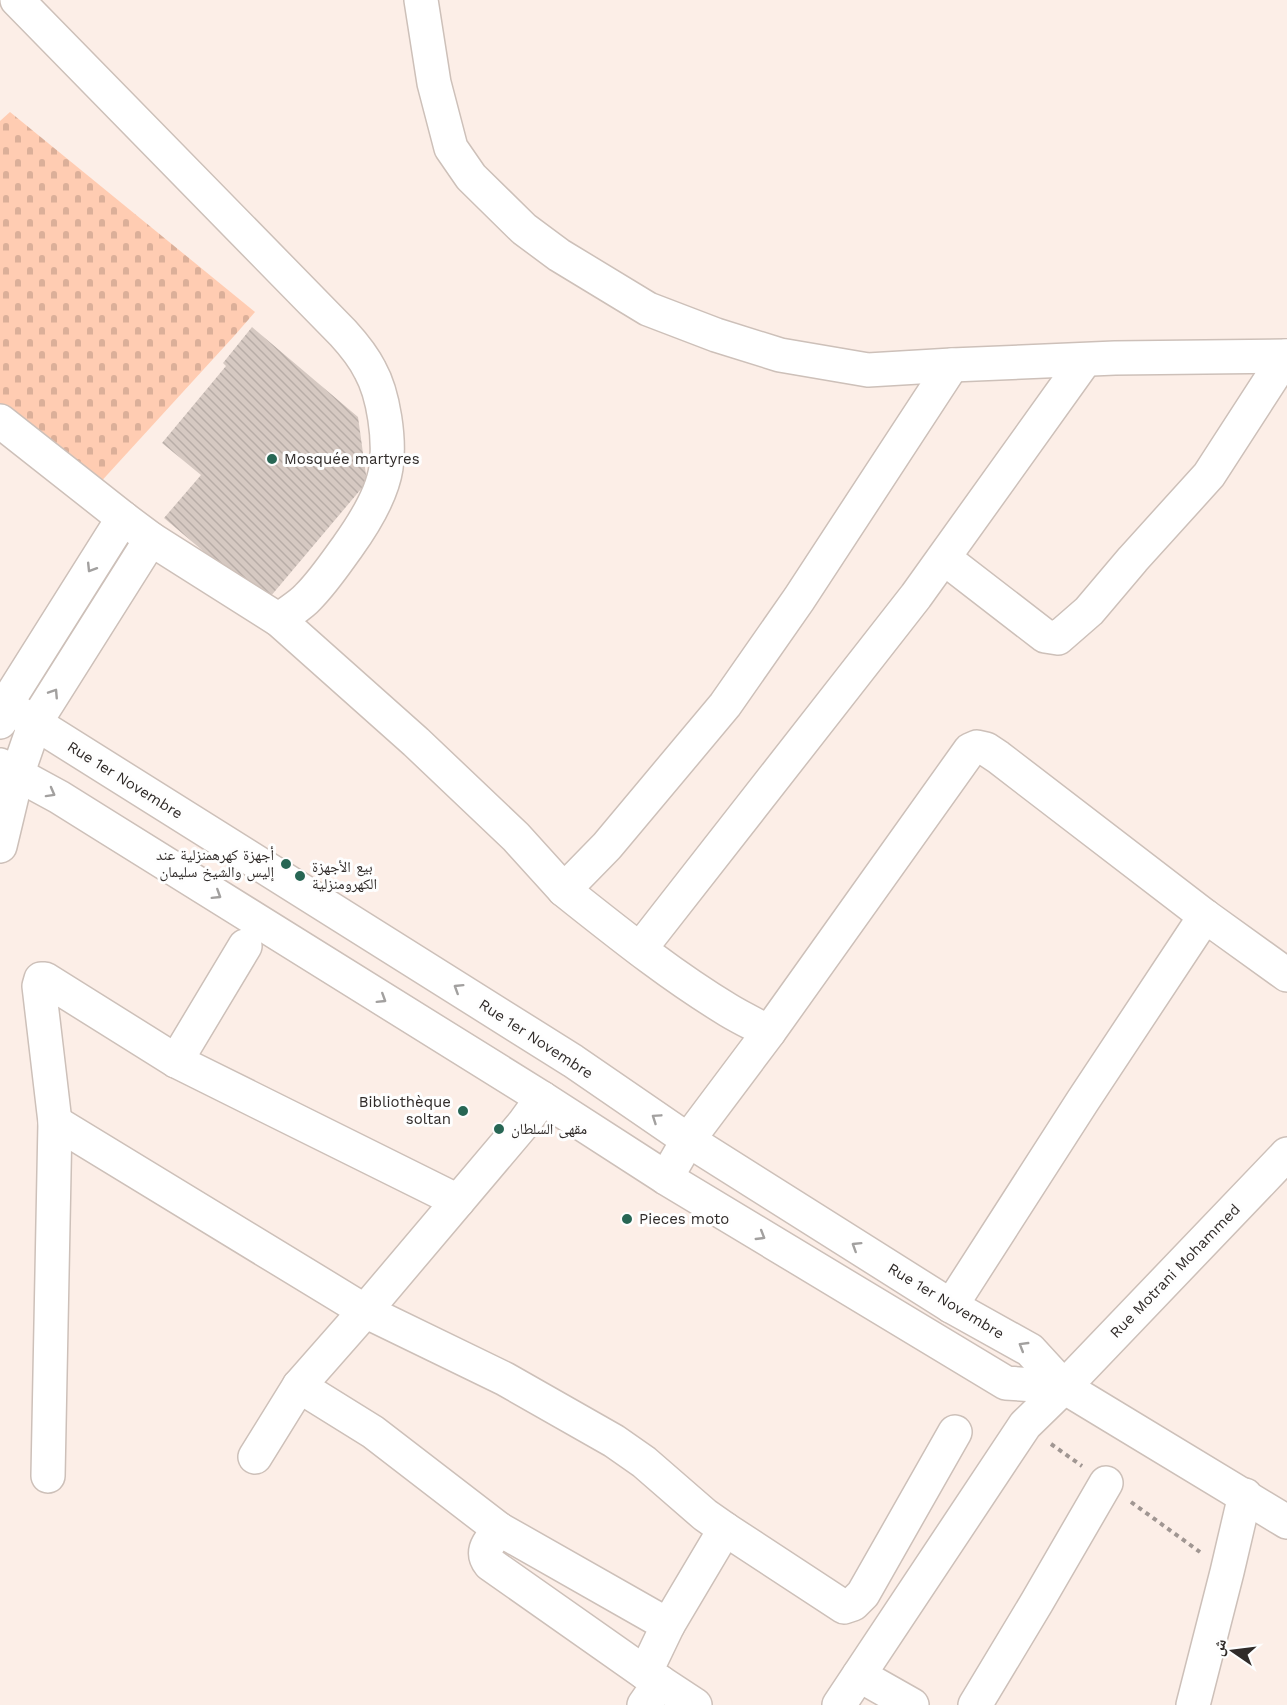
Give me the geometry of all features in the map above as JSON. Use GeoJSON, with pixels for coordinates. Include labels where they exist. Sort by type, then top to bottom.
{"type":"FeatureCollection","features":[{"type":"Feature","properties":{"kind":"street"},"geometry":{"type":"LineString","coordinates":[[16,0],[343,333],[372,372],[381,402],[388,440],[386,471],[373,506],[334,566],[314,591],[279,620]]}},
{"type":"Feature","properties":{"kind":"street"},"geometry":{"type":"LineString","coordinates":[[421,0],[434,83],[451,148],[471,177],[524,229],[559,255],[648,309],[780,355],[868,370],[1085,360],[1287,356]]}},
{"type":"Feature","properties":{"kind":"street"},"geometry":{"type":"LineString","coordinates":[[944,558],[1045,636],[1058,638],[1089,611],[1209,475],[1287,356]]}},
{"type":"Feature","properties":{"kind":"street"},"geometry":{"type":"LineString","coordinates":[[640,949],[909,606],[1085,360]]}},
{"type":"Feature","properties":{"kind":"street"},"geometry":{"type":"LineString","coordinates":[[564,890],[607,846],[725,705],[799,599],[952,365]]}},
{"type":"Feature","properties":{"kind":"street"},"geometry":{"type":"LineString","coordinates":[[0,421],[151,539],[279,620],[416,742],[491,813],[564,890],[640,949],[729,1011],[769,1032]]}},
{"type":"Feature","properties":{"kind":"street"},"geometry":{"type":"LineString","coordinates":[[2,709],[123,518]]}},
{"type":"Feature","properties":{"kind":"street"},"geometry":{"type":"LineString","coordinates":[[0,846],[9,770],[35,723],[151,539]]}},
{"type":"Feature","properties":{"kind":"street","name":"Rue 1er Novembre"},"geometry":{"type":"LineString","coordinates":[[2,709],[35,723],[573,1061],[688,1140],[951,1306],[1030,1350],[1064,1387],[1287,1522]]}},
{"type":"Feature","properties":{"kind":"street"},"geometry":{"type":"LineString","coordinates":[[666,1178],[688,1140],[769,1032],[970,750],[977,747],[986,749],[998,757],[1204,916],[1287,975]]}},
{"type":"Feature","properties":{"kind":"street","name":"Rue 1er Novembre"},"geometry":{"type":"LineString","coordinates":[[9,770],[107,827],[542,1098],[666,1178],[1006,1383],[1064,1387]]}},
{"type":"Feature","properties":{"kind":"street"},"geometry":{"type":"LineString","coordinates":[[951,1306],[1204,916]]}},
{"type":"Feature","properties":{"kind":"street"},"geometry":{"type":"LineString","coordinates":[[176,1061],[245,946]]}},
{"type":"Feature","properties":{"kind":"street"},"geometry":{"type":"LineString","coordinates":[[48,1476],[55,1122],[39,986],[41,979],[45,979],[176,1061],[458,1201]]}},
{"type":"Feature","properties":{"kind":"street"},"geometry":{"type":"LineString","coordinates":[[255,1457],[298,1386],[365,1311],[524,1123],[542,1098]]}},
{"type":"Feature","properties":{"kind":"street"},"geometry":{"type":"LineString","coordinates":[[55,1122],[365,1311],[505,1379],[614,1442],[644,1462],[705,1515],[843,1607],[853,1604],[863,1594],[955,1432]]}},
{"type":"Feature","properties":{"kind":"street","name":"Rue Motrani Mohammed"},"geometry":{"type":"LineString","coordinates":[[839,1705],[1025,1425],[1287,1154]]}},
{"type":"Feature","properties":{"kind":"street"},"geometry":{"type":"LineString","coordinates":[[298,1386],[373,1432],[499,1529],[668,1625]]}},
{"type":"Feature","properties":{"kind":"street"},"geometry":{"type":"LineString","coordinates":[[975,1705],[1106,1483]]}},
{"type":"Feature","properties":{"kind":"street"},"geometry":{"type":"LineString","coordinates":[[1193,1705],[1245,1496]]}},
{"type":"Feature","properties":{"kind":"street"},"geometry":{"type":"LineString","coordinates":[[650,1687],[668,1625],[725,1528]]}},
{"type":"Feature","properties":{"kind":"street"},"geometry":{"type":"LineString","coordinates":[[499,1529],[484,1551],[485,1558],[490,1564],[650,1687],[695,1705]]}},
{"type":"Feature","properties":{"kind":"street"},"geometry":{"type":"LineString","coordinates":[[859,1675],[912,1705]]}},
{"type":"Feature","properties":{"kind":"green space"},"geometry":{"type":"Polygon","coordinates":[[[10,112],[255,312],[97,486],[0,409],[0,121],[10,112]]]}},
{"type":"Feature","properties":{"kind":"building","name":"Mosquée martyres"},"geometry":{"type":"Polygon","coordinates":[[[252,327],[358,417],[367,482],[265,603],[164,518],[201,475],[162,443],[226,366],[223,363],[252,327]]]}},
{"type":"Feature","properties":{"kind":"place","name":"Mosquée martyres"},"geometry":{"type":"Point","coordinates":[272,459]}},
{"type":"Feature","properties":{"kind":"place","name":"أجهزة كهرهمنزلية عند إليس والشيخ سليمان"},"geometry":{"type":"Point","coordinates":[286,864]}},
{"type":"Feature","properties":{"kind":"place","name":"بيع الأجهزة الكهرومنزلية"},"geometry":{"type":"Point","coordinates":[300,876]}},
{"type":"Feature","properties":{"kind":"place","name":"Bibliothèque soltan"},"geometry":{"type":"Point","coordinates":[463,1111]}},
{"type":"Feature","properties":{"kind":"place","name":"مقهى السلطان"},"geometry":{"type":"Point","coordinates":[499,1129]}},
{"type":"Feature","properties":{"kind":"place","name":"Pieces moto"},"geometry":{"type":"Point","coordinates":[627,1219]}}]}
